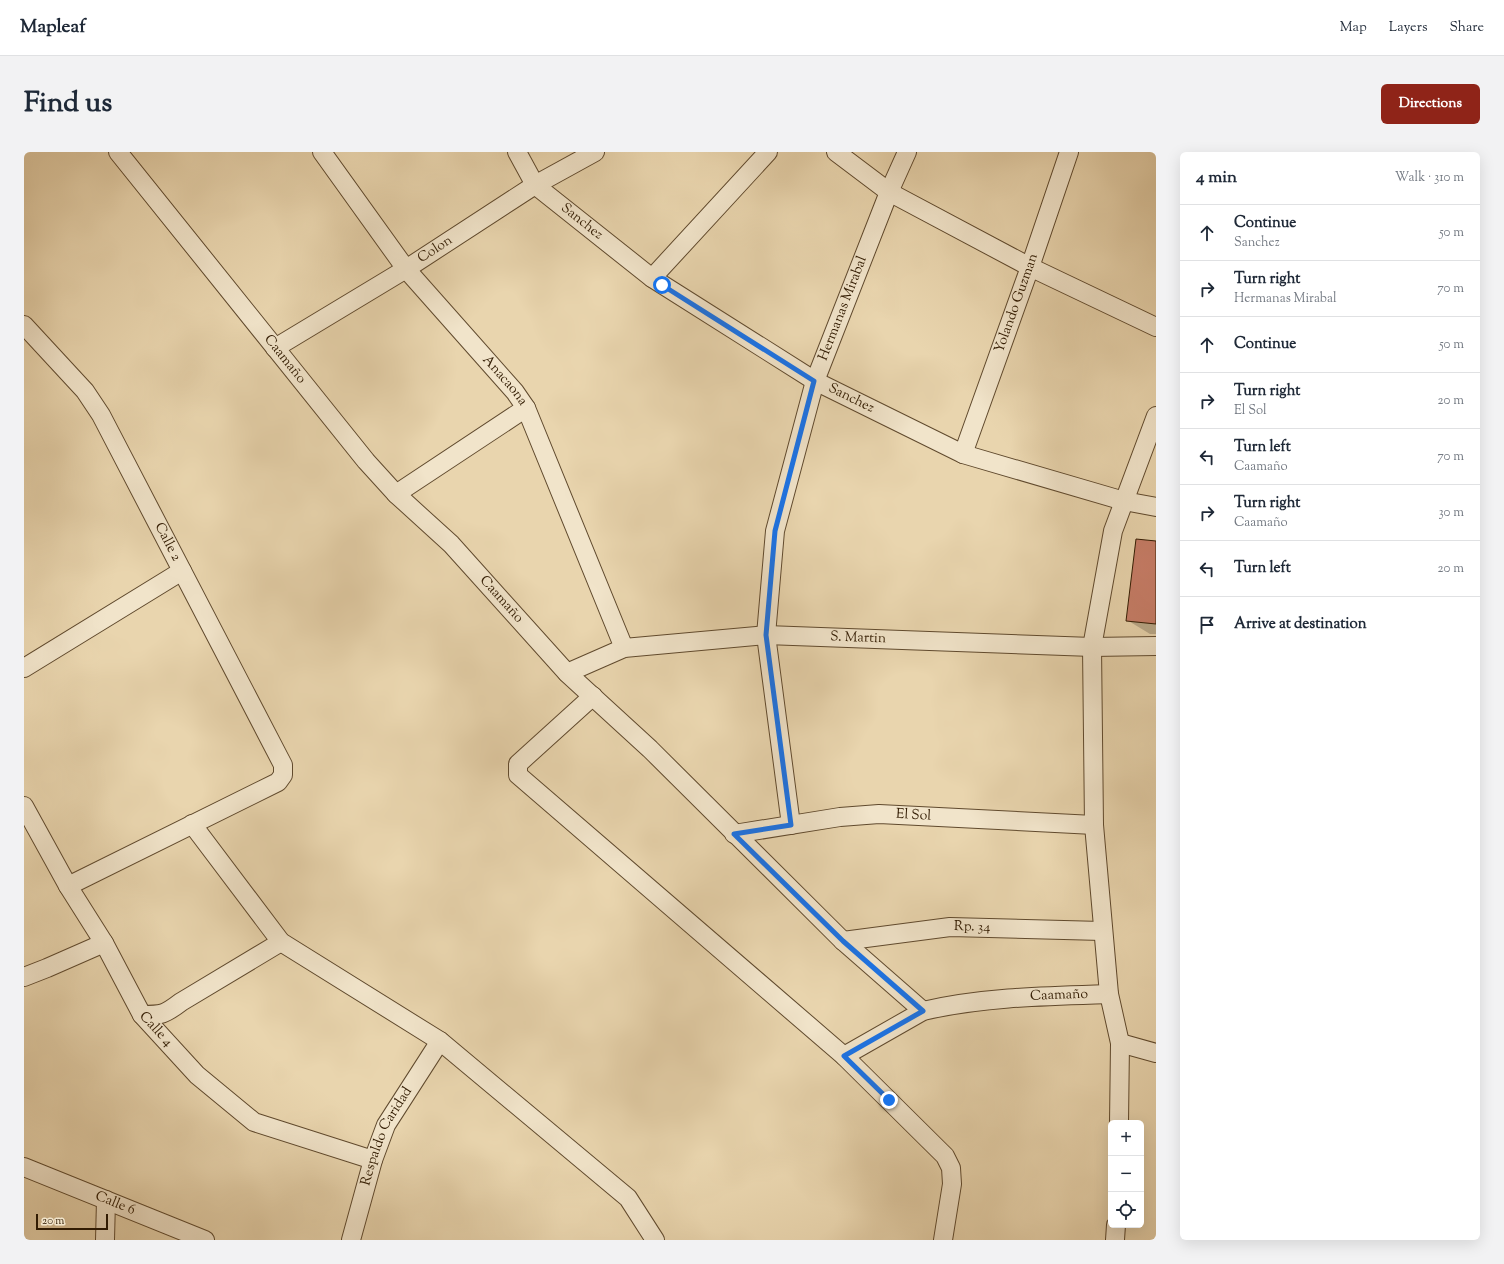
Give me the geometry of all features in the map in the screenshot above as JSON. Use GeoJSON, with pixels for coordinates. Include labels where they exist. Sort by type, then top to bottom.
{"type":"FeatureCollection","features":[{"type":"Feature","properties":{"kind":"street","name":"Caamaño"},"geometry":{"type":"LineString","coordinates":[[118,152],[366,461],[396,494],[451,544],[566,673],[650,749],[843,941],[923,1011]]}},
{"type":"Feature","properties":{"kind":"street","name":"Anacaona"},"geometry":{"type":"LineString","coordinates":[[322,152],[406,269],[514,392],[526,408],[624,648]]}},
{"type":"Feature","properties":{"kind":"street","name":"Sanchez"},"geometry":{"type":"LineString","coordinates":[[517,152],[535,185],[652,278],[814,381],[963,454],[1124,501],[1156,507]]}},
{"type":"Feature","properties":{"kind":"street","name":"Colon"},"geometry":{"type":"LineString","coordinates":[[275,348],[406,269],[535,185],[595,152]]}},
{"type":"Feature","properties":{"kind":"street"},"geometry":{"type":"LineString","coordinates":[[652,278],[768,152]]}},
{"type":"Feature","properties":{"kind":"street"},"geometry":{"type":"LineString","coordinates":[[836,152],[889,192],[1030,267],[1156,327]]}},
{"type":"Feature","properties":{"kind":"street","name":"Hermanas Mirabal"},"geometry":{"type":"LineString","coordinates":[[791,825],[766,635],[775,531],[814,381],[889,192],[907,152]]}},
{"type":"Feature","properties":{"kind":"street","name":"Yolando Guzman"},"geometry":{"type":"LineString","coordinates":[[963,454],[1030,267],[1069,152]]}},
{"type":"Feature","properties":{"kind":"street","name":"Calle 2"},"geometry":{"type":"LineString","coordinates":[[24,325],[84,391],[101,415],[283,765],[283,775],[278,782],[192,824]]}},
{"type":"Feature","properties":{"kind":"street"},"geometry":{"type":"LineString","coordinates":[[396,494],[526,408]]}},
{"type":"Feature","properties":{"kind":"street"},"geometry":{"type":"LineString","coordinates":[[1109,994],[1102,931],[1094,825],[1092,647],[1113,530],[1156,416]]}},
{"type":"Feature","properties":{"kind":"street"},"geometry":{"type":"LineString","coordinates":[[24,668],[182,571]]}},
{"type":"Feature","properties":{"kind":"street","name":"S. Martin"},"geometry":{"type":"LineString","coordinates":[[566,673],[624,648],[766,635],[1092,647],[1156,646]]}},
{"type":"Feature","properties":{"kind":"street"},"geometry":{"type":"LineString","coordinates":[[592,696],[518,764],[518,775],[844,1056],[946,1156],[951,1168],[952,1184],[944,1240]]}},
{"type":"Feature","properties":{"kind":"street","name":"Calle 4"},"geometry":{"type":"LineString","coordinates":[[24,806],[68,886],[104,943],[142,1015],[197,1075],[254,1122],[373,1160]]}},
{"type":"Feature","properties":{"kind":"street","name":"El Sol"},"geometry":{"type":"LineString","coordinates":[[734,834],[840,817],[879,814],[1094,825]]}},
{"type":"Feature","properties":{"kind":"street"},"geometry":{"type":"LineString","coordinates":[[68,886],[192,824],[281,942],[440,1041],[628,1198],[655,1240]]}},
{"type":"Feature","properties":{"kind":"street","name":"Rp. 34"},"geometry":{"type":"LineString","coordinates":[[843,941],[950,927],[1102,931]]}},
{"type":"Feature","properties":{"kind":"street"},"geometry":{"type":"LineString","coordinates":[[142,1015],[158,1015],[168,1012],[181,1002],[281,942]]}},
{"type":"Feature","properties":{"kind":"street"},"geometry":{"type":"LineString","coordinates":[[24,977],[104,943]]}},
{"type":"Feature","properties":{"kind":"street","name":"Caamaño"},"geometry":{"type":"LineString","coordinates":[[844,1056],[923,1011],[973,1003],[1109,994],[1120,1043],[1119,1120]]}},
{"type":"Feature","properties":{"kind":"street","name":"Respaldo Caridad"},"geometry":{"type":"LineString","coordinates":[[351,1240],[373,1160],[386,1125],[440,1041]]}},
{"type":"Feature","properties":{"kind":"street"},"geometry":{"type":"LineString","coordinates":[[1120,1043],[1156,1053]]}},
{"type":"Feature","properties":{"kind":"street","name":"Calle 6"},"geometry":{"type":"LineString","coordinates":[[24,1167],[106,1200],[178,1235],[205,1240]]}},
{"type":"Feature","properties":{"kind":"street"},"geometry":{"type":"LineString","coordinates":[[105,1240],[106,1200]]}},
{"type":"Feature","properties":{"kind":"street"},"geometry":{"type":"LineString","coordinates":[[1115,1240],[1116,1228]]}},
{"type":"Feature","properties":{"kind":"building"},"geometry":{"type":"Polygon","coordinates":[[[1136,539],[1156,541],[1156,624],[1126,621],[1136,539]]]}},
{"type":"Feature","properties":{"kind":"route"},"geometry":{"type":"LineString","coordinates":[[662,285],[814,381],[775,531],[766,635],[791,825],[734,834],[843,941],[923,1011],[844,1056],[889,1100]]}}]}
